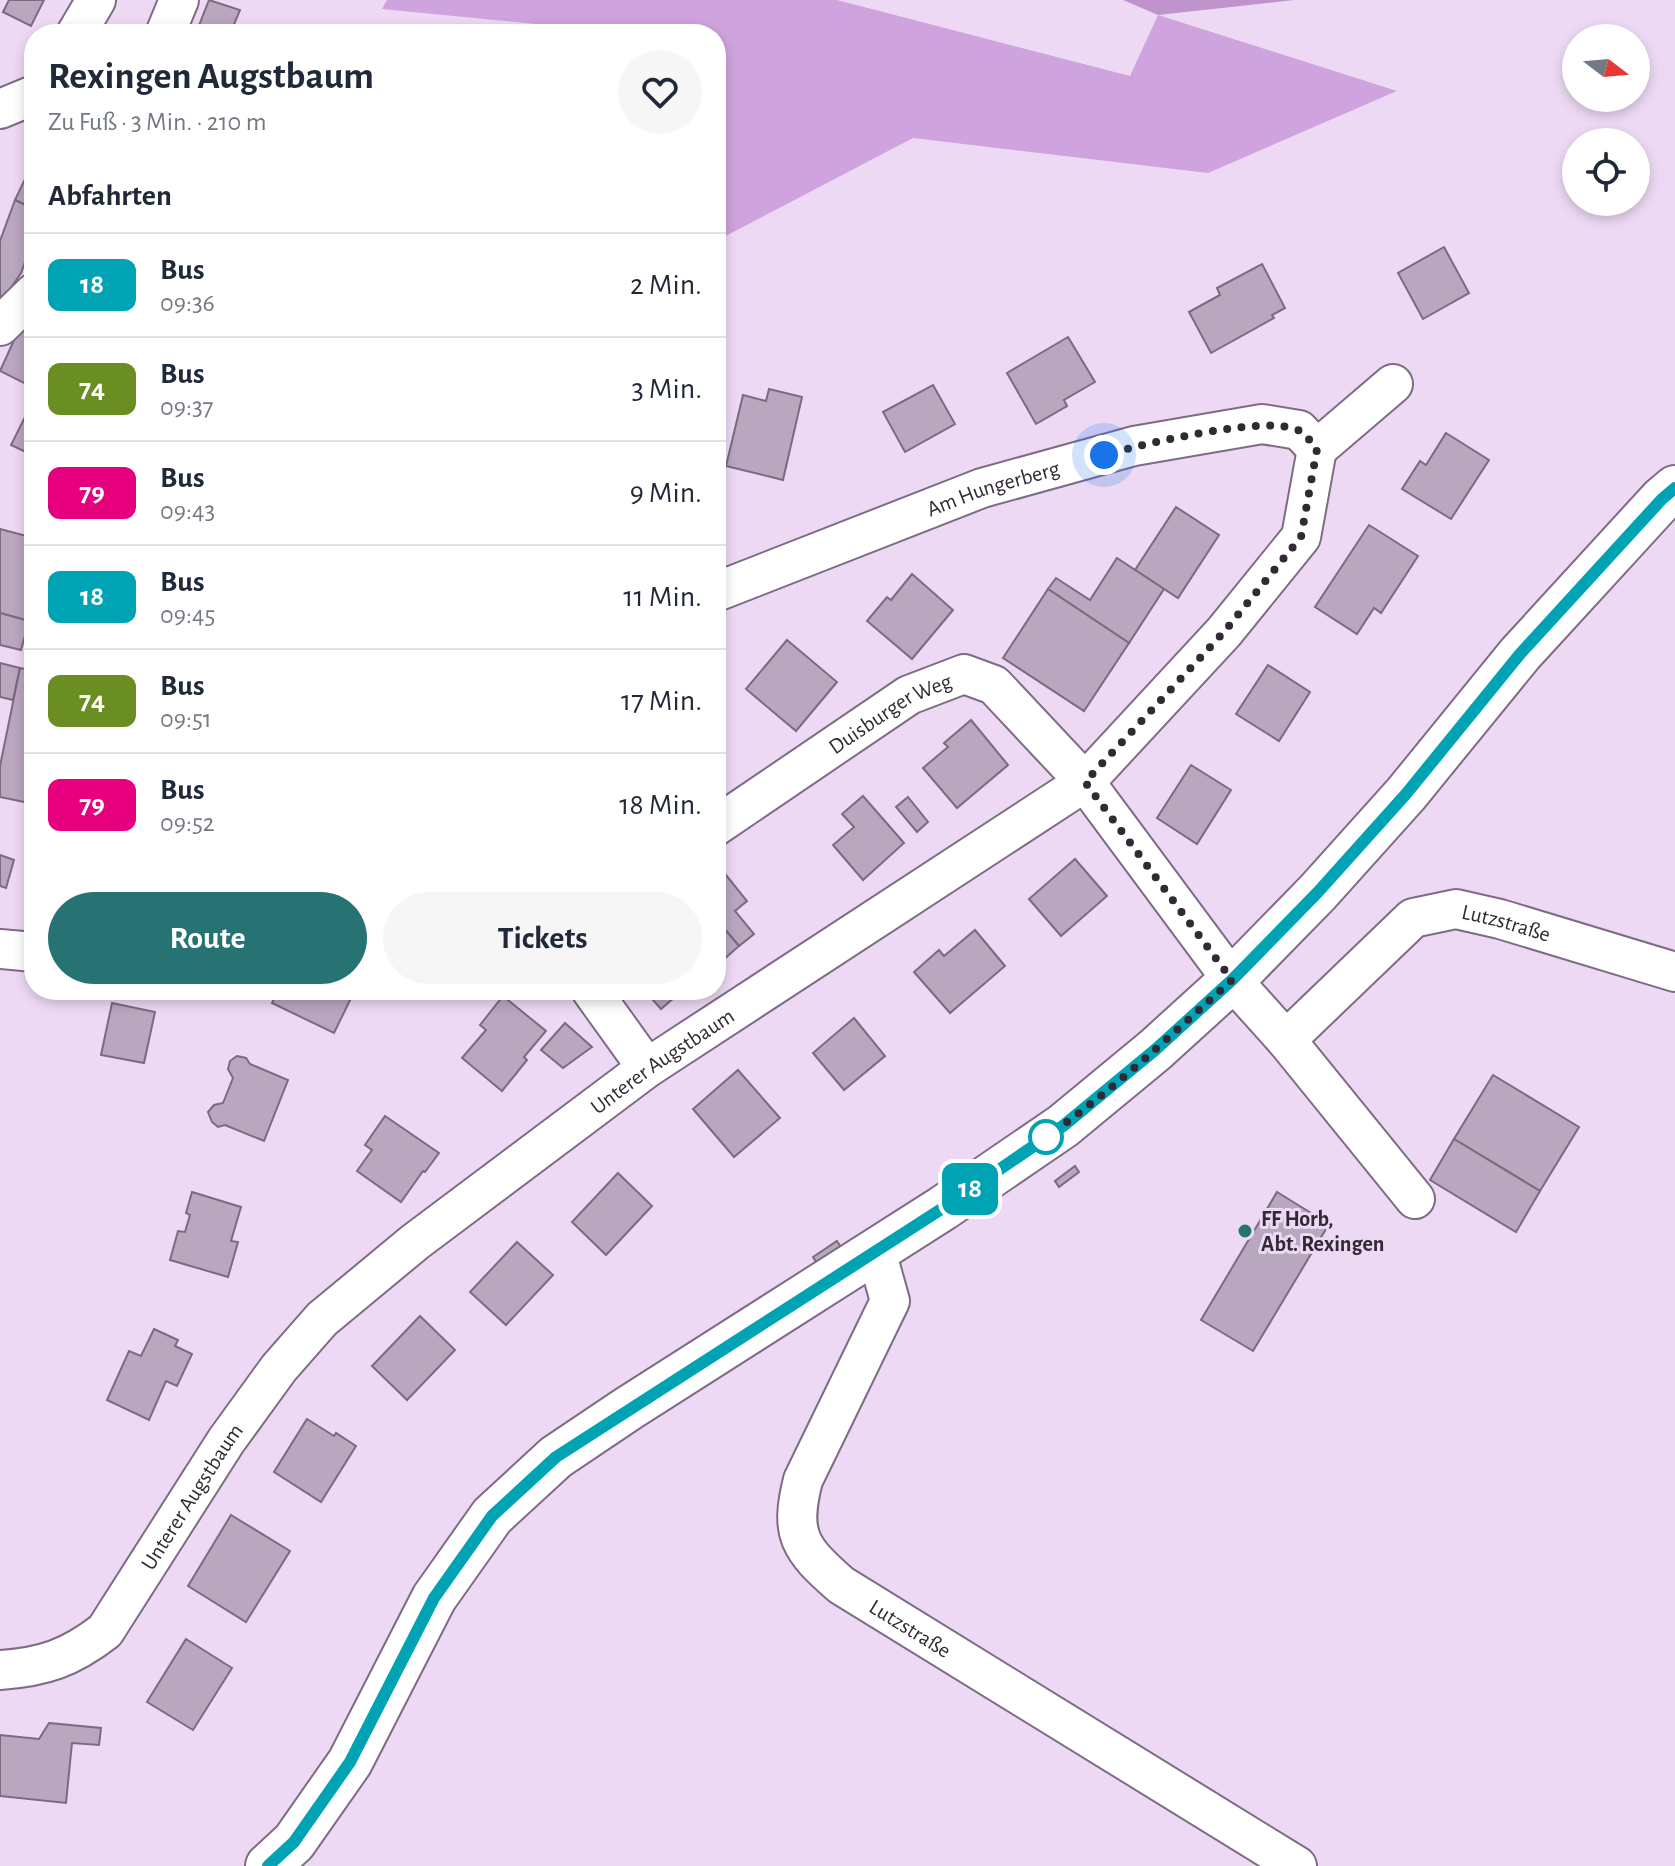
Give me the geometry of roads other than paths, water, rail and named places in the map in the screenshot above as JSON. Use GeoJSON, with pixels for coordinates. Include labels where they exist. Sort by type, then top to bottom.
{"type":"FeatureCollection","features":[{"type":"Feature","properties":{"kind":"street"},"geometry":{"type":"LineString","coordinates":[[82,24],[96,0]]}},
{"type":"Feature","properties":{"kind":"street"},"geometry":{"type":"LineString","coordinates":[[169,24],[179,0]]}},
{"type":"Feature","properties":{"kind":"street"},"geometry":{"type":"LineString","coordinates":[[0,109],[24,99]]}},
{"type":"Feature","properties":{"kind":"street"},"geometry":{"type":"LineString","coordinates":[[0,326],[24,303]]}},
{"type":"Feature","properties":{"kind":"street"},"geometry":{"type":"LineString","coordinates":[[1317,449],[1393,384]]}},
{"type":"Feature","properties":{"kind":"street","name":"Am Hungerberg"},"geometry":{"type":"LineString","coordinates":[[726,588],[982,488],[1134,446],[1262,424],[1299,430],[1317,449]]}},
{"type":"Feature","properties":{"kind":"street","name":"Unterer Augstbaum"},"geometry":{"type":"LineString","coordinates":[[0,1670],[28,1668],[78,1652],[105,1631],[226,1441],[279,1368],[322,1319],[415,1242],[647,1068],[1085,782],[1224,632],[1301,537],[1317,449]]}},
{"type":"Feature","properties":{"kind":"street"},"geometry":{"type":"LineString","coordinates":[[268,1866],[294,1842],[350,1762],[434,1598],[492,1516],[556,1457],[876,1251],[1063,1126],[1155,1050],[1232,980],[1318,892],[1406,794],[1520,654],[1675,488]]}},
{"type":"Feature","properties":{"kind":"street","name":"Duisburger Weg"},"geometry":{"type":"LineString","coordinates":[[726,819],[909,695],[964,674],[994,685],[1085,782],[1232,980]]}},
{"type":"Feature","properties":{"kind":"street","name":"Lutzstraße"},"geometry":{"type":"LineString","coordinates":[[1286,1040],[1413,918],[1456,909],[1500,919],[1675,972]]}},
{"type":"Feature","properties":{"kind":"street"},"geometry":{"type":"LineString","coordinates":[[0,949],[24,951]]}},
{"type":"Feature","properties":{"kind":"street"},"geometry":{"type":"LineString","coordinates":[[1232,980],[1286,1040],[1415,1199]]}},
{"type":"Feature","properties":{"kind":"street"},"geometry":{"type":"LineString","coordinates":[[598,1000],[647,1068]]}},
{"type":"Feature","properties":{"kind":"street","name":"Lutzstraße"},"geometry":{"type":"LineString","coordinates":[[876,1251],[890,1301],[803,1480],[795,1510],[799,1536],[813,1560],[841,1585],[1297,1866]]}},
{"type":"Feature","properties":{"kind":"place","name":"FF Horb, Abt. Rexingen"},"geometry":{"type":"Point","coordinates":[1245,1231]}}]}
